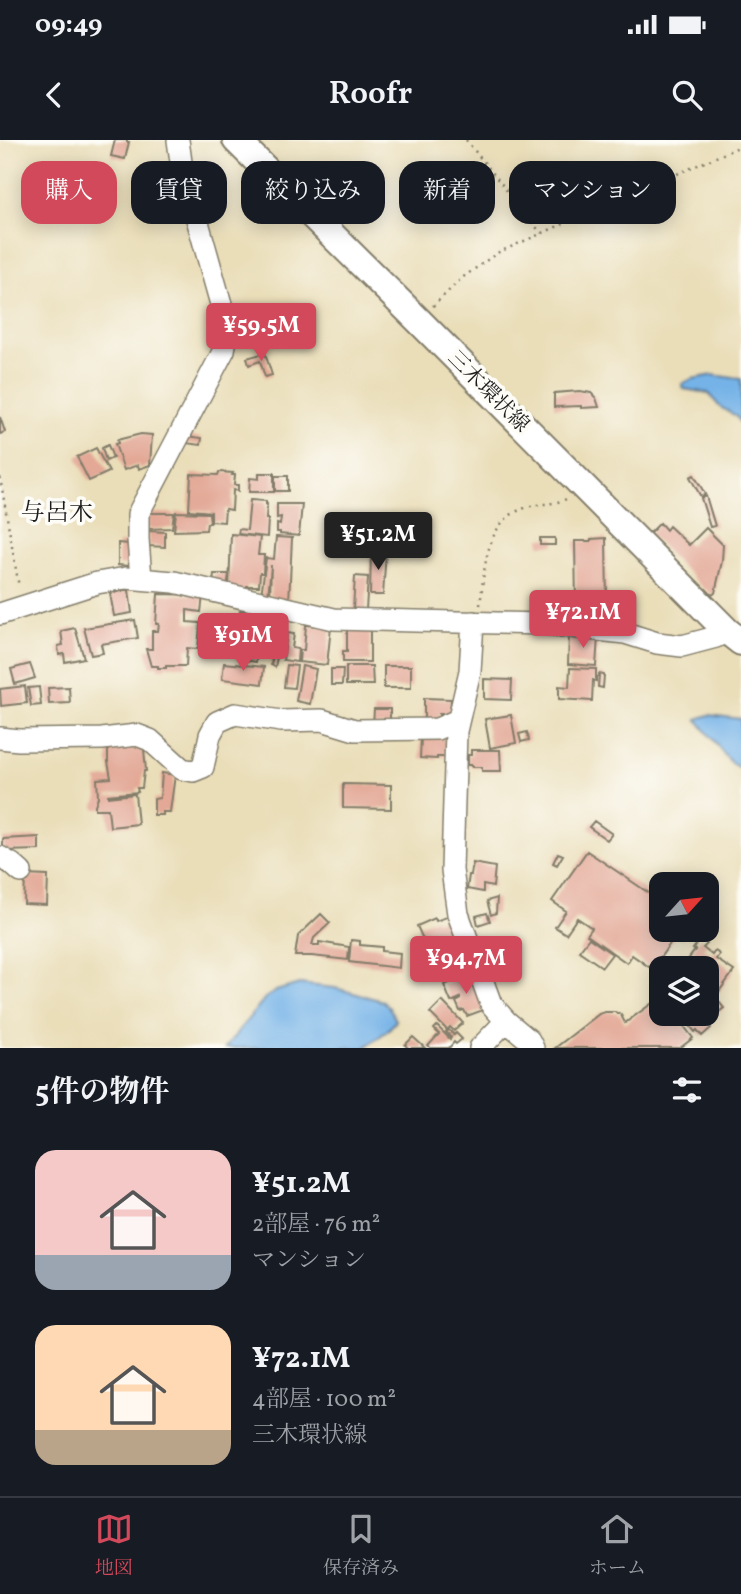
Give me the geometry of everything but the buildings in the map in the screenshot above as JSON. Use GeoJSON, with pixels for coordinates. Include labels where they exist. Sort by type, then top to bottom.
{"type":"FeatureCollection","features":[{"type":"Feature","properties":{"kind":"main road","name":"三木環状線"},"geometry":{"type":"LineString","coordinates":[[236,140],[734,636]]}},
{"type":"Feature","properties":{"kind":"street"},"geometry":{"type":"LineString","coordinates":[[141,579],[138,514],[223,350],[228,329],[181,162],[178,140]]}},
{"type":"Feature","properties":{"kind":"street"},"geometry":{"type":"LineString","coordinates":[[0,614],[97,583],[126,578],[174,582],[334,619],[544,624],[625,633],[657,643],[682,646],[716,637],[734,636]]}},
{"type":"Feature","properties":{"kind":"street"},"geometry":{"type":"LineString","coordinates":[[476,622],[470,671],[456,731],[452,870],[457,914],[491,1004],[529,1040],[533,1048]]}},
{"type":"Feature","properties":{"kind":"street"},"geometry":{"type":"LineString","coordinates":[[0,738],[102,739],[137,735],[150,740],[183,769],[193,771],[203,767],[210,735],[217,722],[235,714],[281,721],[322,720],[355,730],[438,729],[458,722]]}},
{"type":"Feature","properties":{"kind":"street"},"geometry":{"type":"LineString","coordinates":[[0,857],[21,872]]}},
{"type":"Feature","properties":{"kind":"street"},"geometry":{"type":"LineString","coordinates":[[480,1048],[506,1021]]}},
{"type":"Feature","properties":{"kind":"path"},"geometry":{"type":"LineString","coordinates":[[466,140],[541,233]]}},
{"type":"Feature","properties":{"kind":"path"},"geometry":{"type":"LineString","coordinates":[[418,320],[462,278],[497,253],[741,146]]}},
{"type":"Feature","properties":{"kind":"path"},"geometry":{"type":"LineString","coordinates":[[0,477],[23,607]]}},
{"type":"Feature","properties":{"kind":"path"},"geometry":{"type":"LineString","coordinates":[[476,622],[493,534],[504,519],[528,506],[557,504],[584,487]]}},
{"type":"Feature","properties":{"kind":"water"},"geometry":{"type":"Polygon","coordinates":[[[713,375],[741,379],[741,425],[736,416],[720,407],[708,393],[684,389],[682,384],[713,375]]]}},
{"type":"Feature","properties":{"kind":"water"},"geometry":{"type":"Polygon","coordinates":[[[709,715],[741,719],[741,769],[731,763],[697,719],[709,715]]]}},
{"type":"Feature","properties":{"kind":"water"},"geometry":{"type":"Polygon","coordinates":[[[299,984],[335,988],[383,1001],[396,1021],[364,1048],[225,1048],[265,998],[276,991],[299,984]]]}},
{"type":"Feature","properties":{"kind":"district","name":"与呂木"},"geometry":{"type":"Point","coordinates":[57,512]}}]}
